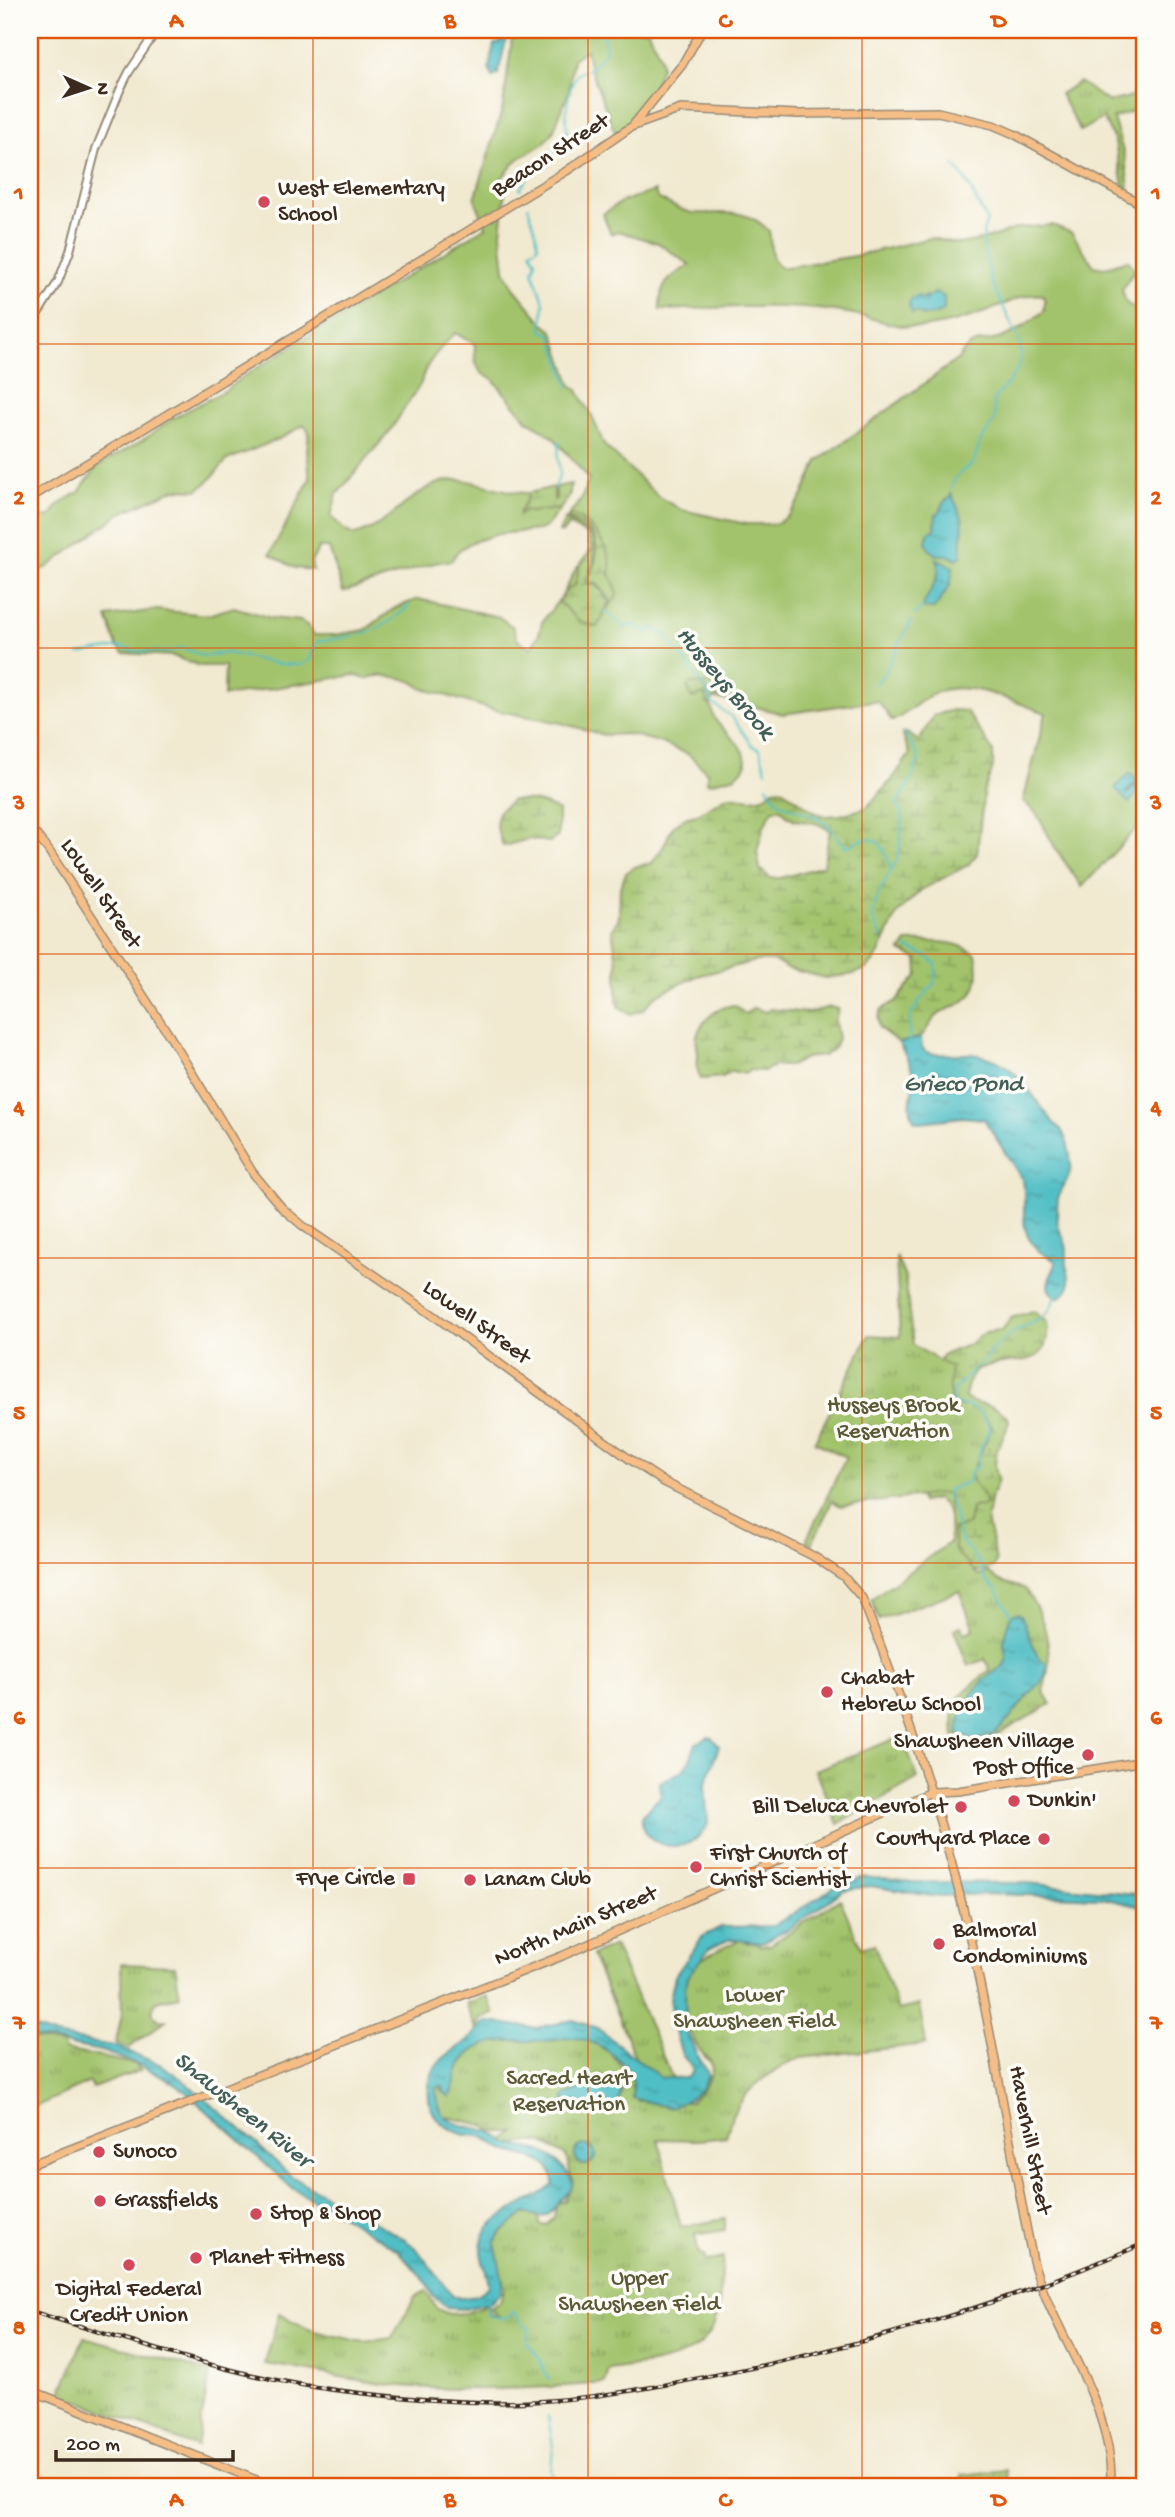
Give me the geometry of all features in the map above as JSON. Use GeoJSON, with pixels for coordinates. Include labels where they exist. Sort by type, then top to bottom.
{"type":"FeatureCollection","features":[{"type":"Feature","properties":{"kind":"main road"},"geometry":{"type":"LineString","coordinates":[[631,127],[682,65],[702,30]]}},
{"type":"Feature","properties":{"kind":"main road","name":"Beacon Street"},"geometry":{"type":"LineString","coordinates":[[30,498],[568,170],[631,127],[663,114],[687,109],[798,114],[938,112],[993,125],[1014,134],[1145,206]]}},
{"type":"Feature","properties":{"kind":"main road","name":"Lowell Street"},"geometry":{"type":"LineString","coordinates":[[30,827],[49,850],[169,1035],[253,1173],[282,1208],[303,1226],[385,1280],[664,1482],[813,1556],[843,1576],[862,1598],[931,1792]]}},
{"type":"Feature","properties":{"kind":"main road","name":"North Main Street"},"geometry":{"type":"LineString","coordinates":[[30,2165],[562,1956],[931,1792],[958,1791],[1145,1761]]}},
{"type":"Feature","properties":{"kind":"main road","name":"Haverhill Street"},"geometry":{"type":"LineString","coordinates":[[931,1792],[961,1898],[1033,2261],[1048,2303],[1096,2401],[1109,2452],[1111,2487]]}},
{"type":"Feature","properties":{"kind":"main road"},"geometry":{"type":"LineString","coordinates":[[30,2390],[274,2487]]}},
{"type":"Feature","properties":{"kind":"street"},"geometry":{"type":"LineString","coordinates":[[30,326],[58,282],[70,251],[96,149],[120,90],[158,30]]}},
{"type":"Feature","properties":{"kind":"green space"},"geometry":{"type":"Polygon","coordinates":[[[512,30],[648,30],[660,56],[660,71],[645,102],[631,122],[615,132],[589,66],[586,50],[573,59],[569,91],[553,132],[544,143],[517,160],[501,179],[505,197],[501,233],[505,270],[514,288],[553,331],[572,386],[577,389],[591,414],[604,445],[659,497],[682,510],[746,524],[776,524],[789,515],[802,497],[818,461],[958,359],[969,346],[998,339],[1026,325],[1044,311],[1045,301],[1043,295],[1029,295],[965,319],[926,327],[902,326],[819,309],[751,307],[660,310],[661,294],[667,282],[690,265],[658,243],[618,231],[611,234],[603,214],[623,201],[655,191],[657,198],[689,212],[734,213],[751,218],[769,231],[772,256],[781,268],[855,256],[931,238],[959,244],[986,239],[1018,228],[1053,225],[1072,233],[1094,266],[1103,268],[1128,260],[1135,270],[1122,289],[1126,303],[1145,315],[1145,439],[1139,449],[1145,469],[1145,819],[1082,887],[1056,849],[1037,814],[1023,801],[1046,713],[977,690],[963,688],[937,692],[892,721],[879,702],[873,701],[783,714],[714,699],[710,703],[714,717],[740,746],[746,766],[736,776],[709,783],[707,772],[688,754],[659,742],[629,734],[604,735],[561,723],[494,710],[421,688],[410,681],[395,677],[366,679],[354,675],[224,696],[225,666],[200,666],[173,656],[123,653],[117,646],[107,617],[156,610],[208,615],[234,607],[271,618],[301,621],[314,635],[335,635],[365,630],[395,608],[418,599],[499,617],[513,627],[517,639],[531,648],[542,622],[589,553],[592,542],[589,535],[565,521],[582,498],[589,479],[553,437],[527,420],[492,378],[482,373],[475,360],[475,344],[455,333],[430,363],[421,383],[390,431],[337,494],[331,516],[344,530],[354,535],[378,525],[420,493],[442,482],[463,480],[506,491],[528,493],[571,484],[569,497],[546,527],[498,534],[472,542],[458,551],[451,561],[438,562],[343,592],[329,548],[319,548],[311,562],[313,570],[295,568],[270,554],[310,479],[307,451],[309,432],[304,425],[279,439],[227,460],[208,482],[197,490],[175,489],[121,513],[46,568],[30,573],[30,520],[51,516],[58,505],[79,492],[96,468],[486,227],[475,199],[503,107],[512,30]]]}},
{"type":"Feature","properties":{"kind":"green space"},"geometry":{"type":"Polygon","coordinates":[[[1079,82],[1109,102],[1145,93],[1145,107],[1113,118],[1125,158],[1129,190],[1123,186],[1115,142],[1103,118],[1080,131],[1060,94],[1079,82]]]}},
{"type":"Feature","properties":{"kind":"green space"},"geometry":{"type":"Polygon","coordinates":[[[571,484],[569,497],[560,509],[529,512],[525,510],[519,516],[528,493],[554,487],[554,500],[556,487],[571,484]]]}},
{"type":"Feature","properties":{"kind":"green space"},"geometry":{"type":"Polygon","coordinates":[[[569,515],[586,523],[593,530],[609,557],[610,575],[617,594],[606,611],[604,609],[597,627],[580,622],[559,602],[567,589],[575,585],[579,567],[591,551],[587,535],[569,525],[562,533],[559,532],[565,519],[591,535],[594,542],[594,563],[590,574],[596,559],[596,546],[591,533],[569,519],[569,515]],[[586,578],[589,585],[594,584],[604,593],[605,599],[610,600],[595,582],[590,584],[586,578]]]}},
{"type":"Feature","properties":{"kind":"green space"},"geometry":{"type":"Polygon","coordinates":[[[690,684],[701,684],[710,697],[711,706],[707,703],[705,694],[692,698],[687,687],[690,684]]]}},
{"type":"Feature","properties":{"kind":"green space"},"geometry":{"type":"Polygon","coordinates":[[[703,684],[724,687],[732,697],[714,698],[711,701],[703,684]]]}},
{"type":"Feature","properties":{"kind":"green space"},"geometry":{"type":"Polygon","coordinates":[[[953,710],[966,711],[993,751],[993,768],[984,791],[977,854],[968,865],[921,890],[897,914],[876,959],[866,969],[854,974],[825,978],[786,968],[774,961],[756,961],[697,976],[657,995],[643,1010],[631,1014],[620,1007],[617,1000],[617,962],[612,929],[619,918],[620,887],[626,873],[637,866],[652,863],[673,826],[728,796],[752,799],[764,797],[773,789],[781,788],[816,813],[826,816],[866,808],[891,781],[910,754],[902,734],[907,733],[919,741],[934,715],[953,710]],[[773,809],[764,826],[757,851],[760,869],[770,878],[781,878],[823,866],[830,831],[816,823],[793,819],[781,809],[773,809]]]}},
{"type":"Feature","properties":{"kind":"green space"},"geometry":{"type":"Polygon","coordinates":[[[512,800],[536,802],[558,811],[558,836],[550,842],[529,839],[503,846],[496,826],[498,812],[512,800]]]}},
{"type":"Feature","properties":{"kind":"green space"},"geometry":{"type":"Polygon","coordinates":[[[907,942],[943,942],[968,949],[976,954],[978,974],[976,986],[969,997],[938,1015],[921,1038],[899,1043],[879,1028],[878,1019],[881,1010],[896,1001],[918,975],[917,959],[901,951],[907,942]]]}},
{"type":"Feature","properties":{"kind":"green space"},"geometry":{"type":"Polygon","coordinates":[[[734,1005],[745,1014],[754,1008],[766,1012],[770,1009],[808,1013],[830,1007],[838,1009],[835,1022],[838,1038],[834,1048],[823,1056],[805,1058],[790,1066],[774,1066],[764,1071],[750,1070],[745,1074],[731,1071],[723,1077],[701,1079],[697,1068],[697,1035],[711,1015],[734,1005]]]}},
{"type":"Feature","properties":{"kind":"green space","name":"Husseys Brook Reservation"},"geometry":{"type":"Polygon","coordinates":[[[896,1256],[905,1278],[913,1345],[951,1368],[951,1406],[975,1409],[992,1427],[971,1474],[986,1503],[982,1507],[971,1508],[968,1524],[953,1530],[955,1551],[979,1576],[988,1572],[1000,1581],[1025,1589],[1039,1613],[1047,1638],[1047,1678],[1043,1691],[1051,1704],[994,1737],[981,1739],[954,1736],[956,1704],[965,1691],[990,1670],[985,1659],[968,1666],[954,1629],[961,1626],[964,1634],[974,1629],[959,1591],[879,1620],[871,1599],[950,1542],[948,1493],[840,1506],[832,1501],[812,1544],[806,1541],[846,1457],[815,1442],[817,1437],[869,1335],[900,1337],[896,1256]]]}},
{"type":"Feature","properties":{"kind":"green space"},"geometry":{"type":"Polygon","coordinates":[[[1033,1311],[1047,1322],[1047,1339],[1043,1350],[1027,1360],[979,1369],[966,1390],[965,1398],[998,1409],[1009,1419],[996,1451],[995,1467],[998,1479],[987,1519],[996,1562],[994,1567],[977,1571],[966,1568],[960,1561],[944,1507],[936,1499],[922,1502],[916,1490],[947,1412],[932,1379],[942,1355],[968,1345],[986,1332],[1002,1330],[1011,1318],[1033,1311]]]}},
{"type":"Feature","properties":{"kind":"green space"},"geometry":{"type":"Polygon","coordinates":[[[902,1736],[918,1778],[838,1824],[815,1770],[902,1736]]]}},
{"type":"Feature","properties":{"kind":"green space"},"geometry":{"type":"Polygon","coordinates":[[[840,1899],[861,1948],[874,1944],[898,2010],[919,2005],[926,2044],[800,2058],[758,2082],[732,2116],[726,2137],[698,2140],[658,2139],[681,2227],[725,2219],[725,2230],[695,2235],[699,2255],[704,2256],[705,2262],[723,2258],[716,2318],[710,2333],[700,2345],[673,2359],[609,2370],[605,2383],[526,2388],[470,2389],[391,2385],[265,2364],[279,2313],[308,2329],[364,2342],[392,2338],[415,2297],[426,2291],[437,2309],[449,2314],[466,2313],[488,2305],[491,2315],[501,2317],[494,2313],[492,2307],[500,2301],[505,2288],[492,2249],[498,2230],[523,2209],[539,2215],[540,2225],[547,2225],[554,2217],[557,2204],[565,2201],[573,2183],[566,2156],[548,2146],[538,2142],[508,2145],[503,2140],[515,2132],[494,2132],[484,2125],[447,2117],[431,2108],[438,2081],[443,2093],[448,2094],[454,2056],[499,2039],[581,2035],[610,2052],[634,2082],[631,2086],[638,2101],[690,2102],[708,2081],[712,2066],[703,2055],[685,2020],[683,1995],[688,1972],[706,1957],[743,1938],[747,1943],[770,1945],[840,1899]]]}},
{"type":"Feature","properties":{"kind":"green space"},"geometry":{"type":"Polygon","coordinates":[[[614,1945],[675,2084],[638,2064],[592,1955],[614,1945]]]}},
{"type":"Feature","properties":{"kind":"green space"},"geometry":{"type":"Polygon","coordinates":[[[121,1964],[175,1966],[180,1996],[154,2004],[153,2014],[159,2020],[166,2020],[129,2048],[116,2043],[122,2013],[121,1964]]]}},
{"type":"Feature","properties":{"kind":"green space"},"geometry":{"type":"Polygon","coordinates":[[[487,1996],[494,2014],[481,2018],[477,2026],[481,2029],[477,2031],[466,2003],[487,1996]]]}},
{"type":"Feature","properties":{"kind":"green space"},"geometry":{"type":"Polygon","coordinates":[[[30,2038],[64,2045],[64,2050],[135,2064],[141,2070],[93,2088],[90,2082],[30,2109],[30,2038]]]}},
{"type":"Feature","properties":{"kind":"green space"},"geometry":{"type":"Polygon","coordinates":[[[84,2337],[210,2372],[197,2447],[61,2394],[84,2337]]]}},
{"type":"Feature","properties":{"kind":"green space"},"geometry":{"type":"Polygon","coordinates":[[[1006,2470],[1008,2487],[961,2487],[962,2475],[1006,2470]]]}},
{"type":"Feature","properties":{"kind":"water"},"geometry":{"type":"Polygon","coordinates":[[[502,38],[506,40],[498,74],[493,77],[489,69],[494,44],[500,43],[502,38]]]}},
{"type":"Feature","properties":{"kind":"water"},"geometry":{"type":"Polygon","coordinates":[[[935,293],[944,297],[944,310],[931,316],[917,312],[912,314],[909,305],[911,299],[917,296],[924,299],[925,295],[926,299],[935,293]]]}},
{"type":"Feature","properties":{"kind":"water"},"geometry":{"type":"Polygon","coordinates":[[[951,493],[963,520],[961,556],[956,559],[948,555],[936,555],[929,549],[926,541],[929,532],[935,530],[936,514],[951,497],[951,493]]]}},
{"type":"Feature","properties":{"kind":"water"},"geometry":{"type":"Polygon","coordinates":[[[937,559],[953,567],[950,585],[934,609],[922,608],[937,578],[937,559]]]}},
{"type":"Feature","properties":{"kind":"water"},"geometry":{"type":"Polygon","coordinates":[[[1130,773],[1137,781],[1126,792],[1128,794],[1135,786],[1140,790],[1129,803],[1115,788],[1130,773]]]}},
{"type":"Feature","properties":{"kind":"water","name":"Grieco Pond"},"geometry":{"type":"Polygon","coordinates":[[[921,1038],[926,1052],[941,1055],[981,1055],[1001,1063],[1026,1085],[1062,1131],[1071,1169],[1058,1198],[1057,1219],[1067,1248],[1069,1284],[1058,1298],[1052,1294],[1048,1285],[1056,1262],[1038,1250],[1027,1234],[1023,1181],[984,1119],[962,1117],[915,1121],[911,1110],[912,1071],[899,1043],[921,1038]]]}},
{"type":"Feature","properties":{"kind":"water"},"geometry":{"type":"Polygon","coordinates":[[[1011,1615],[1021,1615],[1038,1657],[1047,1664],[1045,1676],[997,1732],[979,1739],[969,1738],[958,1733],[961,1716],[979,1685],[1004,1665],[1005,1632],[1011,1615]]]}},
{"type":"Feature","properties":{"kind":"water"},"geometry":{"type":"Polygon","coordinates":[[[708,1737],[719,1746],[705,1786],[708,1824],[691,1842],[668,1846],[657,1842],[643,1827],[642,1816],[661,1796],[660,1782],[682,1771],[689,1762],[696,1743],[708,1737]]]}},
{"type":"Feature","properties":{"kind":"water","name":"Shawsheen River"},"geometry":{"type":"Polygon","coordinates":[[[864,1877],[912,1882],[1027,1883],[1145,1895],[1145,1908],[1102,1898],[994,1894],[932,1896],[870,1886],[844,1890],[789,1929],[762,1943],[730,1939],[709,1949],[687,1977],[685,1987],[686,2030],[708,2076],[701,2089],[691,2098],[671,2108],[632,2098],[633,2082],[626,2067],[612,2054],[588,2041],[571,2038],[501,2041],[473,2051],[459,2067],[450,2097],[444,2092],[443,2086],[436,2087],[437,2099],[444,2115],[456,2123],[491,2132],[514,2145],[548,2154],[566,2172],[572,2185],[570,2191],[549,2214],[542,2217],[525,2213],[501,2233],[495,2243],[503,2282],[501,2292],[491,2302],[465,2309],[447,2308],[433,2296],[426,2282],[399,2251],[293,2189],[178,2085],[135,2063],[101,2051],[30,2037],[30,2027],[56,2036],[118,2047],[161,2065],[183,2080],[291,2176],[401,2237],[416,2248],[453,2296],[468,2298],[489,2286],[481,2248],[490,2226],[554,2184],[552,2174],[542,2162],[501,2148],[483,2137],[464,2135],[440,2122],[432,2110],[429,2095],[432,2074],[437,2065],[476,2033],[482,2024],[488,2022],[536,2028],[573,2020],[597,2028],[661,2078],[687,2078],[693,2072],[682,2055],[670,1999],[675,1976],[703,1936],[721,1927],[773,1926],[835,1887],[864,1877]]]}},
{"type":"Feature","properties":{"kind":"water"},"geometry":{"type":"Polygon","coordinates":[[[612,2080],[619,2081],[622,2085],[618,2102],[609,2109],[582,2114],[564,2106],[565,2096],[612,2080]]]}},
{"type":"Feature","properties":{"kind":"water"},"geometry":{"type":"Polygon","coordinates":[[[581,2145],[589,2145],[595,2155],[589,2165],[581,2165],[575,2159],[575,2151],[581,2145]]]}},
{"type":"Feature","properties":{"kind":"waterway","name":"Husseys Brook"},"geometry":{"type":"LineString","coordinates":[[520,189],[538,162],[551,161],[562,144],[568,130],[567,110],[574,79],[579,73],[592,67],[606,49],[599,30]]}},
{"type":"Feature","properties":{"kind":"waterway"},"geometry":{"type":"LineString","coordinates":[[954,165],[966,180],[987,221],[983,231],[984,241]]}},
{"type":"Feature","properties":{"kind":"waterway","name":"Husseys Brook"},"geometry":{"type":"LineString","coordinates":[[528,206],[538,246],[531,251],[536,261],[533,272],[544,302],[542,331],[551,334],[569,387]]}},
{"type":"Feature","properties":{"kind":"waterway"},"geometry":{"type":"LineString","coordinates":[[983,242],[991,281],[1017,336]]}},
{"type":"Feature","properties":{"kind":"waterway"},"geometry":{"type":"LineString","coordinates":[[951,489],[959,474],[973,464],[980,442],[995,419],[993,400],[1019,365],[1019,340]]}},
{"type":"Feature","properties":{"kind":"waterway","name":"Husseys Brook"},"geometry":{"type":"LineString","coordinates":[[555,488],[560,473],[559,442]]}},
{"type":"Feature","properties":{"kind":"waterway"},"geometry":{"type":"LineString","coordinates":[[79,654],[120,647],[135,651],[168,652],[183,648],[204,656],[228,653],[278,664],[301,665],[310,660],[316,642],[366,633],[386,624],[409,606]]}},
{"type":"Feature","properties":{"kind":"waterway"},"geometry":{"type":"LineString","coordinates":[[914,615],[923,607]]}},
{"type":"Feature","properties":{"kind":"waterway","name":"Husseys Brook"},"geometry":{"type":"LineString","coordinates":[[605,611],[625,627],[636,625],[647,633],[651,628],[666,635],[707,691],[712,703],[732,717],[753,746],[760,749],[766,771]]}},
{"type":"Feature","properties":{"kind":"waterway"},"geometry":{"type":"LineString","coordinates":[[875,684],[884,674],[911,621]]}},
{"type":"Feature","properties":{"kind":"waterway"},"geometry":{"type":"LineString","coordinates":[[892,869],[898,858],[903,818],[897,803],[910,783],[919,757],[904,732]]}},
{"type":"Feature","properties":{"kind":"waterway","name":"Husseys Brook"},"geometry":{"type":"LineString","coordinates":[[767,785],[783,804],[827,824],[845,847],[868,839],[874,840],[882,847],[891,870],[878,895],[872,918],[882,938]]}},
{"type":"Feature","properties":{"kind":"waterway","name":"Husseys Brook"},"geometry":{"type":"LineString","coordinates":[[907,948],[928,957],[936,964],[934,984],[910,1017],[909,1041]]}},
{"type":"Feature","properties":{"kind":"waterway","name":"Husseys Brook"},"geometry":{"type":"LineString","coordinates":[[1011,1615],[996,1589],[985,1580],[981,1565],[963,1543],[958,1533],[953,1507],[947,1498],[948,1490],[969,1481],[969,1474],[978,1465],[980,1450],[990,1429],[976,1409],[952,1404],[954,1390],[986,1360],[992,1349],[1015,1331],[1041,1319],[1050,1310],[1055,1296]]}},
{"type":"Feature","properties":{"kind":"waterway"},"geometry":{"type":"LineString","coordinates":[[487,2302],[488,2316],[507,2318],[514,2312],[523,2324],[530,2328],[526,2341],[537,2355],[549,2380]]}},
{"type":"Feature","properties":{"kind":"waterway"},"geometry":{"type":"LineString","coordinates":[[548,2416],[553,2447],[551,2470],[555,2487]]}},
{"type":"Feature","properties":{"kind":"railway"},"geometry":{"type":"LineString","coordinates":[[30,2311],[234,2371],[318,2388],[440,2400],[546,2401],[597,2396],[721,2374],[884,2336],[1041,2285],[1145,2243]]}},
{"type":"Feature","properties":{"kind":"place","name":"West Elementary School"},"geometry":{"type":"Point","coordinates":[264,202]}},
{"type":"Feature","properties":{"kind":"place","name":"Chabat Hebrew School"},"geometry":{"type":"Point","coordinates":[827,1692]}},
{"type":"Feature","properties":{"kind":"place","name":"Shawsheen Village Post Office"},"geometry":{"type":"Point","coordinates":[1088,1755]}},
{"type":"Feature","properties":{"kind":"place","name":"Dunkin'"},"geometry":{"type":"Point","coordinates":[1014,1801]}},
{"type":"Feature","properties":{"kind":"place","name":"Bill Deluca Chevrolet"},"geometry":{"type":"Point","coordinates":[961,1807]}},
{"type":"Feature","properties":{"kind":"place","name":"Courtyard Place"},"geometry":{"type":"Point","coordinates":[1044,1839]}},
{"type":"Feature","properties":{"kind":"place","name":"First Church of Christ Scientist"},"geometry":{"type":"Point","coordinates":[696,1867]}},
{"type":"Feature","properties":{"kind":"place","name":"Frye Circle"},"geometry":{"type":"Point","coordinates":[409,1879]}},
{"type":"Feature","properties":{"kind":"place","name":"Lanam Club"},"geometry":{"type":"Point","coordinates":[470,1880]}},
{"type":"Feature","properties":{"kind":"place","name":"Balmoral Condominiums"},"geometry":{"type":"Point","coordinates":[939,1944]}},
{"type":"Feature","properties":{"kind":"place","name":"Sunoco"},"geometry":{"type":"Point","coordinates":[99,2152]}},
{"type":"Feature","properties":{"kind":"place","name":"Grassfields"},"geometry":{"type":"Point","coordinates":[100,2201]}},
{"type":"Feature","properties":{"kind":"place","name":"Stop & Shop"},"geometry":{"type":"Point","coordinates":[256,2214]}},
{"type":"Feature","properties":{"kind":"place","name":"Planet Fitness"},"geometry":{"type":"Point","coordinates":[196,2258]}},
{"type":"Feature","properties":{"kind":"place","name":"Digital Federal Credit Union"},"geometry":{"type":"Point","coordinates":[129,2265]}},
{"type":"Feature","properties":{"kind":"park label","name":"Lower Shawsheen Field"},"geometry":{"type":"Point","coordinates":[754,2009]}},
{"type":"Feature","properties":{"kind":"park label","name":"Sacred Heart Reservation"},"geometry":{"type":"Point","coordinates":[569,2092]}},
{"type":"Feature","properties":{"kind":"park label","name":"Upper Shawsheen Field"},"geometry":{"type":"Point","coordinates":[639,2292]}}]}
